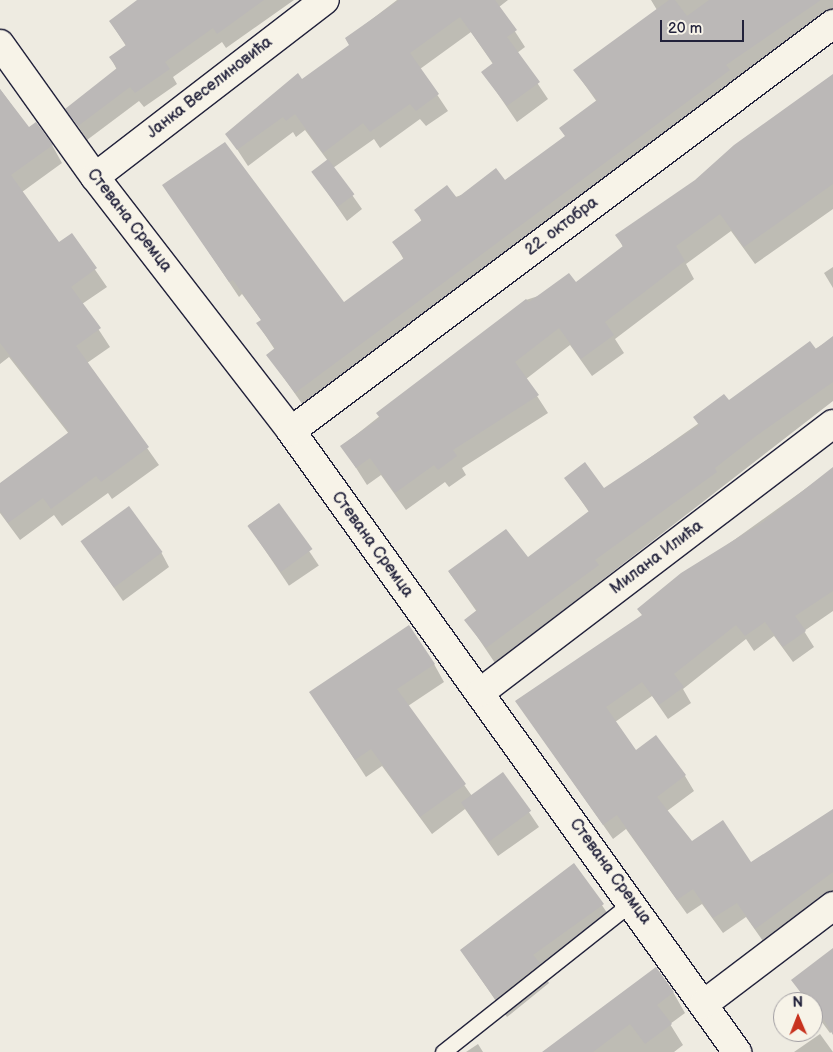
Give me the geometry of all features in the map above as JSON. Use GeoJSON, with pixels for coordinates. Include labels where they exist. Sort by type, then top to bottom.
{"type":"FeatureCollection","features":[{"type":"Feature","properties":{"kind":"street","name":"Јанка Веселиновића"},"geometry":{"type":"LineString","coordinates":[[95,177],[325,0]]}},
{"type":"Feature","properties":{"kind":"street","name":"22. октобра"},"geometry":{"type":"LineString","coordinates":[[291,431],[833,24]]}},
{"type":"Feature","properties":{"kind":"street","name":"Стевана Сремца"},"geometry":{"type":"LineString","coordinates":[[0,44],[95,177],[291,431],[632,902],[737,1052]]}},
{"type":"Feature","properties":{"kind":"street","name":"Милана Илића"},"geometry":{"type":"LineString","coordinates":[[481,692],[833,424]]}},
{"type":"Feature","properties":{"kind":"street"},"geometry":{"type":"LineString","coordinates":[[704,1004],[833,906]]}},
{"type":"Feature","properties":{"kind":"lane"},"geometry":{"type":"LineString","coordinates":[[443,1052],[632,902]]}},
{"type":"Feature","properties":{"kind":"building"},"geometry":{"type":"Polygon","coordinates":[[[137,0],[264,0],[217,34],[213,28],[165,62],[170,69],[135,93],[130,87],[78,126],[65,109],[117,68],[109,57],[126,45],[109,21],[137,0]]]}},
{"type":"Feature","properties":{"kind":"building"},"geometry":{"type":"Polygon","coordinates":[[[399,0],[495,0],[517,30],[507,37],[540,82],[507,106],[481,72],[493,63],[460,17],[410,53],[439,94],[416,111],[410,104],[370,132],[363,123],[323,153],[295,114],[286,121],[283,117],[237,150],[225,134],[298,73],[302,79],[349,45],[345,38],[399,0]]]}},
{"type":"Feature","properties":{"kind":"building"},"geometry":{"type":"Polygon","coordinates":[[[669,0],[675,0],[687,16],[709,0],[821,0],[726,65],[730,70],[295,393],[266,355],[275,348],[256,323],[261,320],[233,280],[229,282],[162,185],[225,142],[344,302],[404,258],[392,242],[422,220],[414,210],[447,185],[457,198],[496,168],[505,180],[565,136],[559,128],[597,100],[573,70],[669,0]]]}},
{"type":"Feature","properties":{"kind":"building"},"geometry":{"type":"Polygon","coordinates":[[[833,74],[833,184],[744,247],[720,214],[676,246],[685,261],[605,322],[614,335],[581,359],[559,328],[515,362],[539,395],[453,450],[457,456],[438,470],[434,465],[395,493],[370,458],[356,468],[340,446],[380,418],[376,413],[526,299],[529,302],[569,273],[576,282],[623,246],[615,235],[695,180],[734,145],[833,74]]]}},
{"type":"Feature","properties":{"kind":"building"},"geometry":{"type":"Polygon","coordinates":[[[0,89],[29,127],[36,122],[53,145],[11,175],[59,242],[72,233],[97,268],[71,287],[101,328],[76,346],[149,447],[101,482],[96,476],[51,509],[43,498],[8,523],[0,511],[0,483],[69,432],[0,343],[0,89]]]}},
{"type":"Feature","properties":{"kind":"building"},"geometry":{"type":"Polygon","coordinates":[[[328,159],[354,194],[338,207],[311,172],[328,159]]]}},
{"type":"Feature","properties":{"kind":"building"},"geometry":{"type":"Polygon","coordinates":[[[833,336],[833,382],[756,436],[715,468],[717,472],[595,560],[599,565],[486,648],[464,620],[477,610],[448,571],[506,529],[528,557],[589,511],[564,478],[585,462],[604,488],[699,425],[693,417],[724,394],[729,400],[810,341],[816,349],[833,336]]]}},
{"type":"Feature","properties":{"kind":"building"},"geometry":{"type":"Polygon","coordinates":[[[833,467],[833,591],[795,616],[806,631],[783,647],[765,622],[745,636],[736,625],[674,674],[684,687],[659,705],[642,682],[606,707],[636,750],[656,735],[686,775],[657,797],[692,841],[723,820],[751,862],[833,809],[833,872],[755,929],[737,903],[713,918],[693,889],[677,900],[617,815],[603,825],[515,701],[642,615],[637,609],[681,573],[763,522],[833,467]]]}},
{"type":"Feature","properties":{"kind":"building"},"geometry":{"type":"Polygon","coordinates":[[[279,503],[313,549],[281,572],[247,526],[279,503]]]}},
{"type":"Feature","properties":{"kind":"building"},"geometry":{"type":"Polygon","coordinates":[[[129,506],[163,552],[114,587],[80,541],[129,506]]]}},
{"type":"Feature","properties":{"kind":"building"},"geometry":{"type":"Polygon","coordinates":[[[409,625],[435,664],[397,689],[466,784],[420,817],[371,749],[355,760],[309,692],[409,625]]]}},
{"type":"Feature","properties":{"kind":"building"},"geometry":{"type":"Polygon","coordinates":[[[503,772],[531,811],[489,841],[461,803],[503,772]]]}},
{"type":"Feature","properties":{"kind":"building"},"geometry":{"type":"Polygon","coordinates":[[[574,863],[604,904],[533,955],[540,963],[495,999],[460,950],[574,863]]]}},
{"type":"Feature","properties":{"kind":"building"},"geometry":{"type":"Polygon","coordinates":[[[833,948],[833,1035],[823,1018],[823,992],[800,992],[791,980],[833,948]]]}},
{"type":"Feature","properties":{"kind":"building"},"geometry":{"type":"Polygon","coordinates":[[[656,967],[674,992],[657,1005],[672,1024],[645,1044],[630,1024],[593,1052],[542,1052],[656,967]]]}}]}
